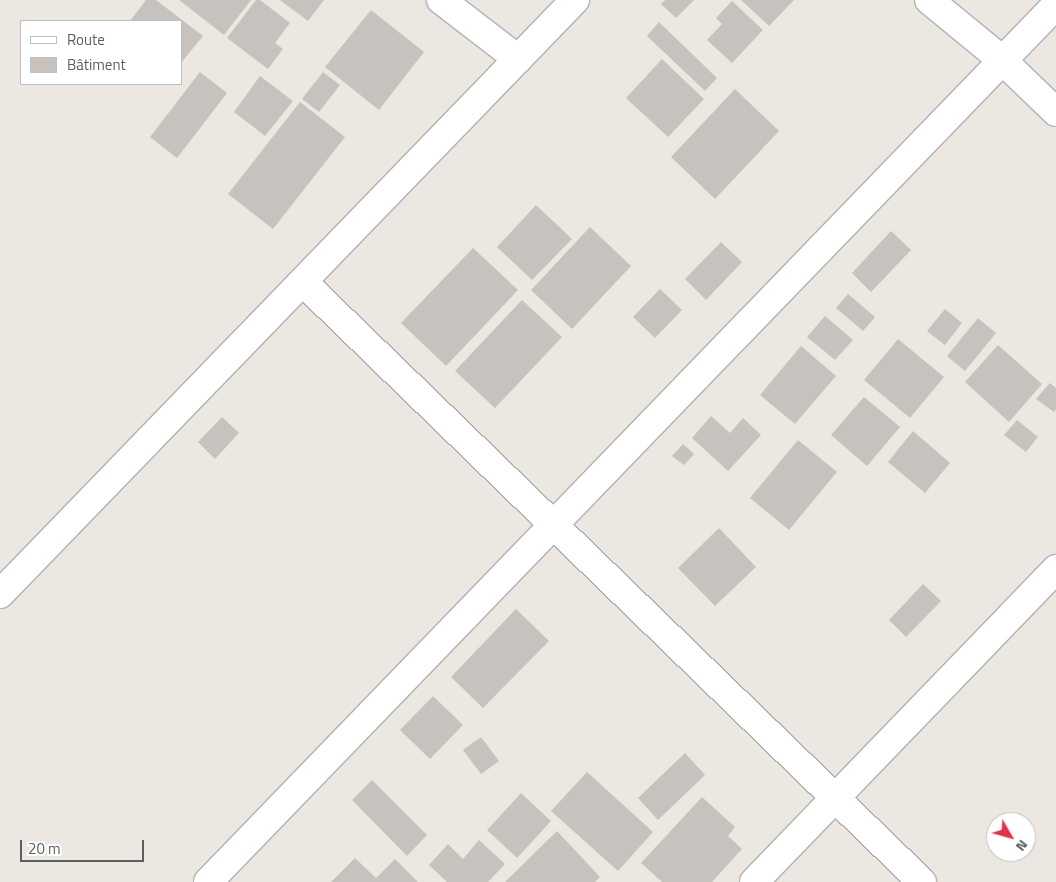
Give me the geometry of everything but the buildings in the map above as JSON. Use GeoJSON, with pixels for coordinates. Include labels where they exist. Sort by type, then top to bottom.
{"type":"FeatureCollection","features":[{"type":"Feature","properties":{"kind":"street"},"geometry":{"type":"LineString","coordinates":[[441,0],[518,59]]}},
{"type":"Feature","properties":{"kind":"street"},"geometry":{"type":"LineString","coordinates":[[0,594],[574,0]]}},
{"type":"Feature","properties":{"kind":"street"},"geometry":{"type":"LineString","coordinates":[[929,0],[1002,60],[1056,112]]}},
{"type":"Feature","properties":{"kind":"street"},"geometry":{"type":"LineString","coordinates":[[208,882],[1056,5]]}},
{"type":"Feature","properties":{"kind":"street"},"geometry":{"type":"LineString","coordinates":[[302,282],[922,882]]}},
{"type":"Feature","properties":{"kind":"street"},"geometry":{"type":"LineString","coordinates":[[754,882],[1056,570]]}}]}
